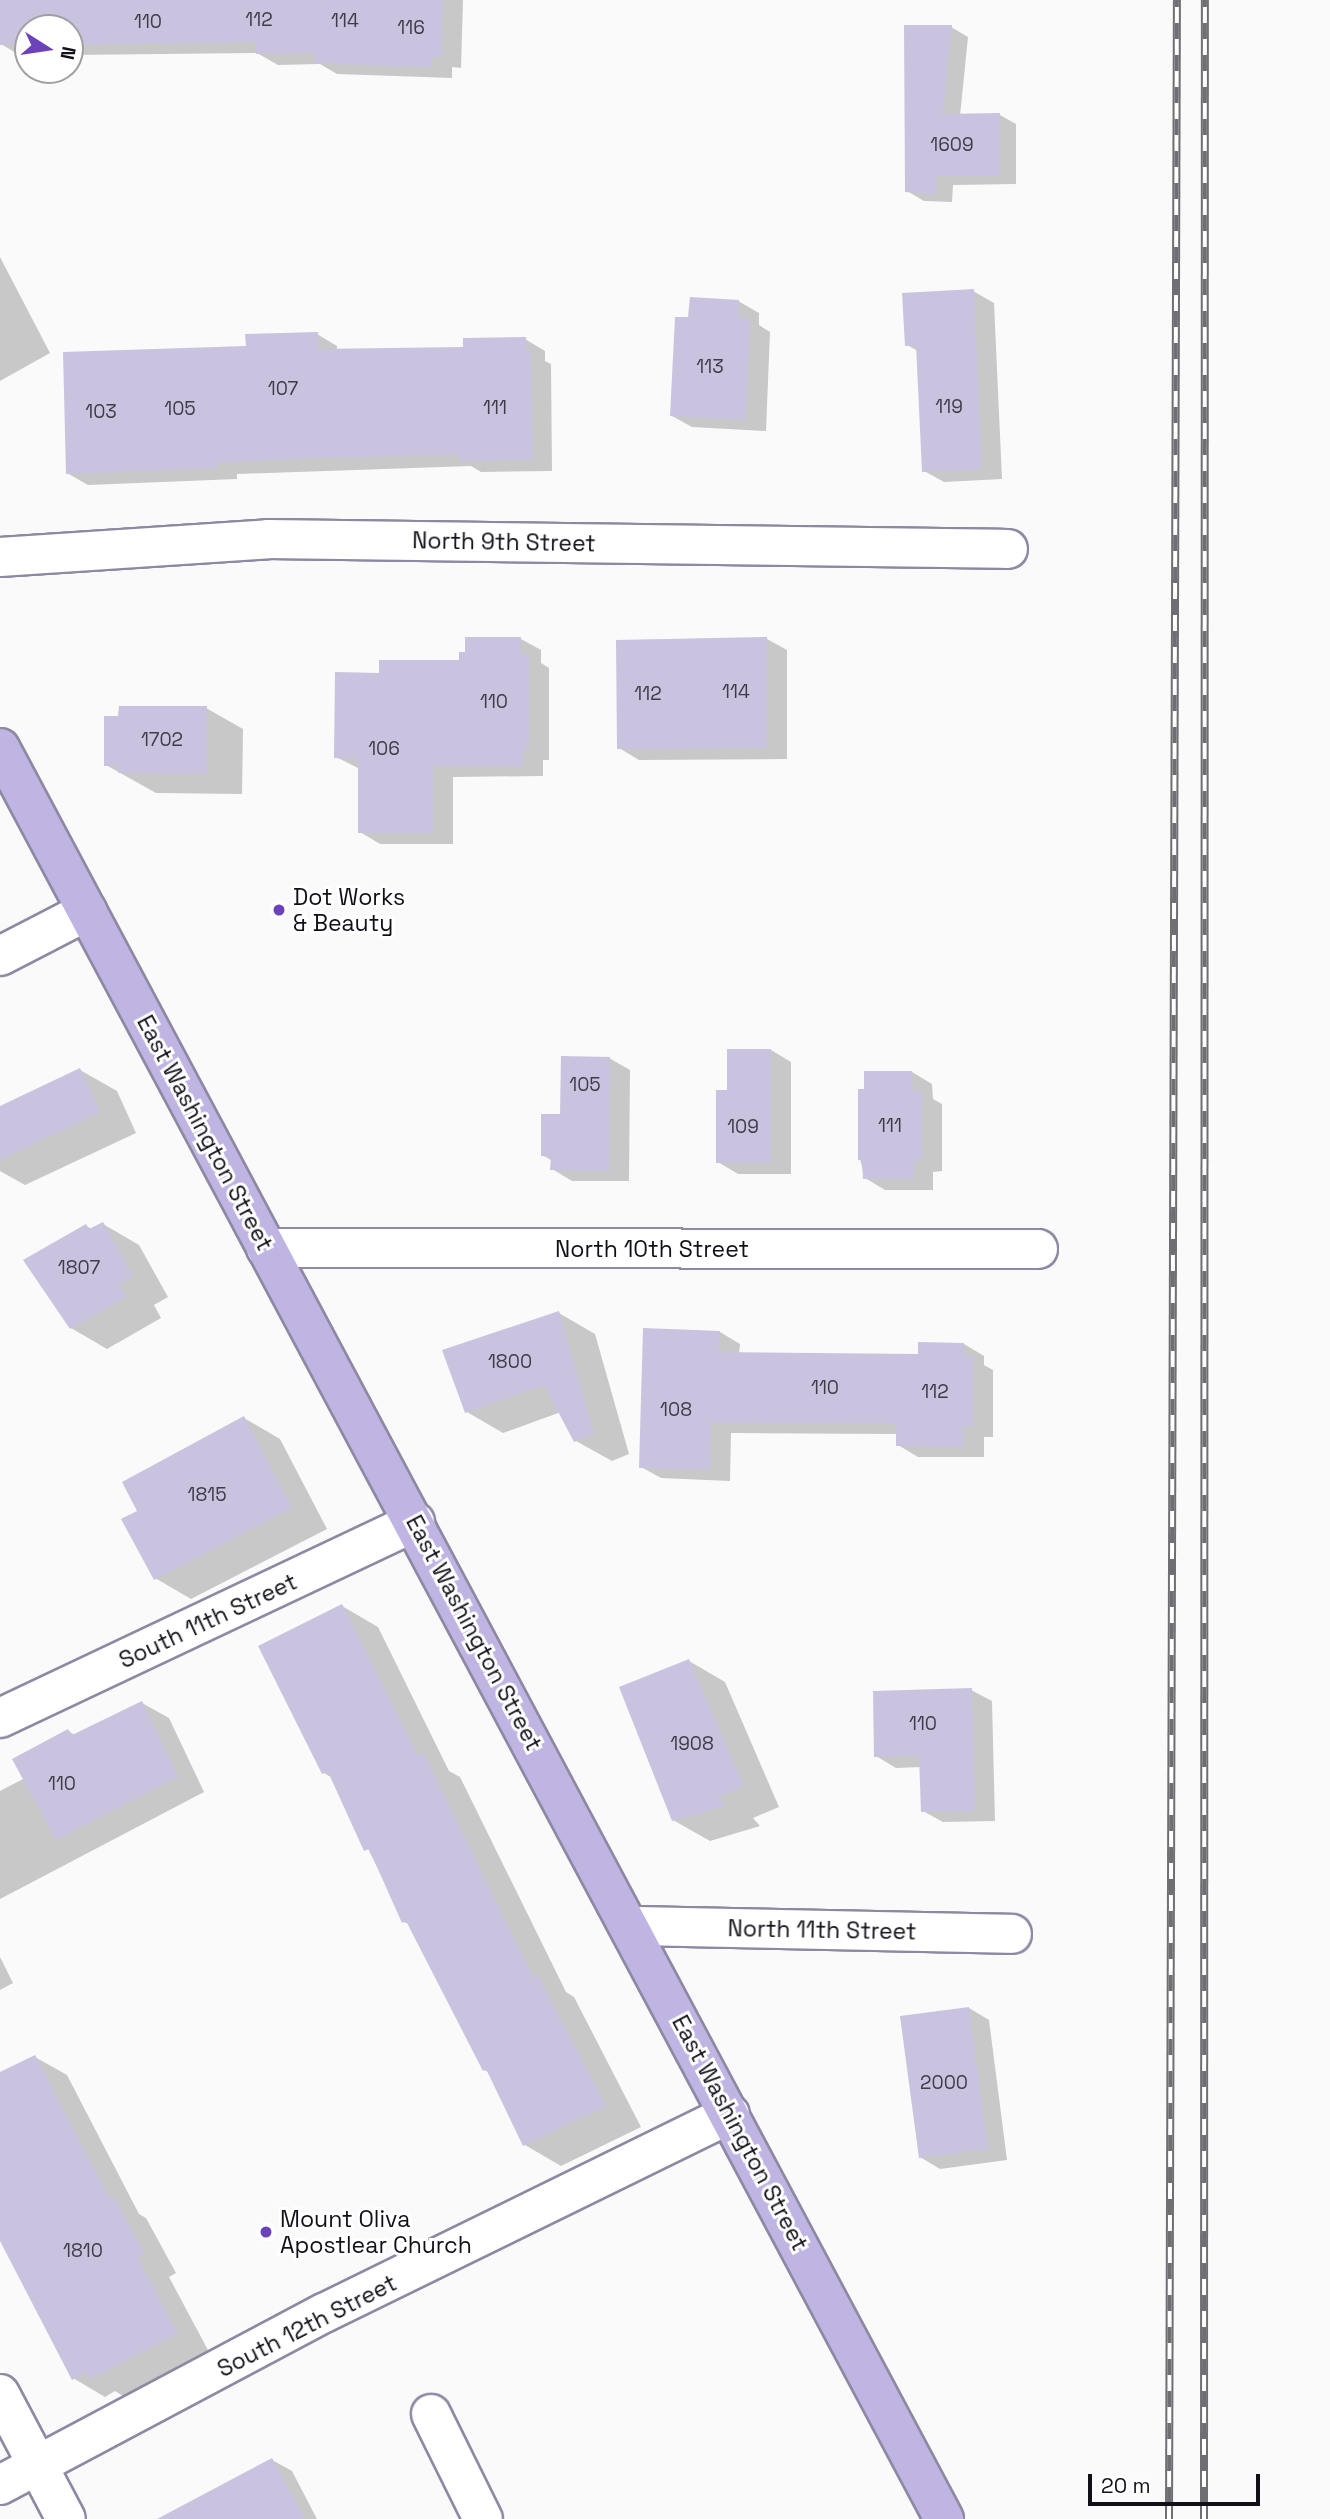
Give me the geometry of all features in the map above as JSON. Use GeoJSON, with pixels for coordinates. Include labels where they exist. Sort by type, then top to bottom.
{"type":"FeatureCollection","features":[{"type":"Feature","properties":{"kind":"main road","name":"East Washington Street"},"geometry":{"type":"LineString","coordinates":[[0,748],[632,1926],[944,2519]]}},
{"type":"Feature","properties":{"kind":"street","name":"North 9th Street"},"geometry":{"type":"LineString","coordinates":[[0,557],[268,539],[1008,549]]}},
{"type":"Feature","properties":{"kind":"street"},"geometry":{"type":"LineString","coordinates":[[0,956],[87,911]]}},
{"type":"Feature","properties":{"kind":"street","name":"North 10th Street"},"geometry":{"type":"LineString","coordinates":[[266,1248],[1038,1249]]}},
{"type":"Feature","properties":{"kind":"street","name":"South 11th Street"},"geometry":{"type":"LineString","coordinates":[[0,1718],[415,1522]]}},
{"type":"Feature","properties":{"kind":"street","name":"North 11th Street"},"geometry":{"type":"LineString","coordinates":[[632,1926],[1012,1934]]}},
{"type":"Feature","properties":{"kind":"street","name":"South 12th Street"},"geometry":{"type":"LineString","coordinates":[[0,2485],[324,2314],[730,2114]]}},
{"type":"Feature","properties":{"kind":"street"},"geometry":{"type":"LineString","coordinates":[[0,2394],[66,2519]]}},
{"type":"Feature","properties":{"kind":"street"},"geometry":{"type":"LineString","coordinates":[[431,2414],[483,2519]]}},
{"type":"Feature","properties":{"kind":"building"},"geometry":{"type":"Polygon","coordinates":[[[0,0],[443,0],[441,57],[432,57],[432,67],[314,63],[315,53],[256,54],[256,42],[84,45],[84,14],[14,14],[14,45],[0,45],[0,0]]]}},
{"type":"Feature","properties":{"kind":"building"},"geometry":{"type":"Polygon","coordinates":[[[904,25],[952,25],[943,114],[1000,113],[1000,176],[937,176],[936,194],[905,192],[904,25]]]}},
{"type":"Feature","properties":{"kind":"building"},"geometry":{"type":"Polygon","coordinates":[[[974,289],[982,469],[922,472],[916,345],[905,346],[902,293],[974,289]]]}},
{"type":"Feature","properties":{"kind":"building"},"geometry":{"type":"Polygon","coordinates":[[[690,297],[739,300],[739,318],[750,318],[746,420],[670,416],[675,317],[688,317],[690,297]]]}},
{"type":"Feature","properties":{"kind":"building"},"geometry":{"type":"Polygon","coordinates":[[[318,332],[318,349],[463,347],[463,338],[526,337],[526,351],[531,351],[533,460],[459,461],[459,455],[310,458],[217,463],[218,468],[66,474],[63,352],[246,346],[245,334],[318,332]]]}},
{"type":"Feature","properties":{"kind":"building"},"geometry":{"type":"Polygon","coordinates":[[[465,637],[521,637],[521,654],[529,654],[529,749],[524,749],[523,766],[433,766],[433,833],[358,833],[358,759],[334,758],[335,672],[379,673],[379,660],[459,660],[459,652],[465,652],[465,637]]]}},
{"type":"Feature","properties":{"kind":"building"},"geometry":{"type":"Polygon","coordinates":[[[767,637],[767,748],[617,749],[616,640],[767,637]]]}},
{"type":"Feature","properties":{"kind":"building"},"geometry":{"type":"Polygon","coordinates":[[[119,706],[207,706],[207,774],[118,773],[118,766],[104,766],[104,716],[118,716],[119,706]]]}},
{"type":"Feature","properties":{"kind":"building"},"geometry":{"type":"Polygon","coordinates":[[[727,1049],[771,1049],[771,1163],[716,1163],[716,1090],[727,1090],[727,1049]]]}},
{"type":"Feature","properties":{"kind":"building"},"geometry":{"type":"Polygon","coordinates":[[[561,1056],[610,1057],[609,1171],[550,1170],[551,1157],[541,1156],[541,1114],[560,1114],[561,1056]]]}},
{"type":"Feature","properties":{"kind":"building"},"geometry":{"type":"Polygon","coordinates":[[[80,1068],[101,1112],[0,1160],[0,1106],[80,1068]]]}},
{"type":"Feature","properties":{"kind":"building"},"geometry":{"type":"Polygon","coordinates":[[[864,1071],[912,1071],[913,1091],[922,1091],[922,1161],[914,1161],[914,1179],[863,1179],[862,1160],[858,1160],[858,1089],[864,1089],[864,1071]]]}},
{"type":"Feature","properties":{"kind":"building"},"geometry":{"type":"Polygon","coordinates":[[[103,1222],[133,1276],[119,1284],[126,1297],[70,1329],[23,1260],[86,1224],[89,1229],[103,1222]]]}},
{"type":"Feature","properties":{"kind":"building"},"geometry":{"type":"Polygon","coordinates":[[[559,1311],[594,1434],[574,1442],[544,1385],[465,1413],[442,1350],[559,1311]]]}},
{"type":"Feature","properties":{"kind":"building"},"geometry":{"type":"Polygon","coordinates":[[[643,1328],[720,1331],[719,1352],[918,1354],[918,1342],[964,1343],[965,1356],[973,1356],[973,1427],[964,1426],[964,1447],[896,1446],[896,1424],[711,1423],[710,1470],[639,1468],[643,1328]]]}},
{"type":"Feature","properties":{"kind":"building"},"geometry":{"type":"Polygon","coordinates":[[[244,1416],[292,1508],[154,1580],[121,1519],[137,1511],[122,1482],[244,1416]]]}},
{"type":"Feature","properties":{"kind":"building"},"geometry":{"type":"Polygon","coordinates":[[[342,1604],[418,1756],[424,1754],[533,1977],[538,1975],[606,2106],[523,2146],[486,2069],[483,2071],[406,1921],[402,1923],[369,1849],[364,1851],[328,1772],[322,1774],[258,1646],[342,1604]]]}},
{"type":"Feature","properties":{"kind":"building"},"geometry":{"type":"Polygon","coordinates":[[[689,1659],[744,1786],[719,1797],[726,1806],[672,1821],[619,1687],[689,1659]]]}},
{"type":"Feature","properties":{"kind":"building"},"geometry":{"type":"Polygon","coordinates":[[[972,1688],[975,1811],[921,1812],[919,1756],[874,1757],[873,1691],[972,1688]]]}},
{"type":"Feature","properties":{"kind":"building"},"geometry":{"type":"Polygon","coordinates":[[[142,1701],[178,1777],[56,1840],[12,1759],[68,1729],[72,1735],[142,1701]]]}},
{"type":"Feature","properties":{"kind":"building"},"geometry":{"type":"Polygon","coordinates":[[[969,2007],[988,2149],[919,2158],[900,2016],[969,2007]]]}},
{"type":"Feature","properties":{"kind":"building"},"geometry":{"type":"Polygon","coordinates":[[[35,2055],[110,2199],[114,2197],[145,2254],[138,2258],[178,2334],[90,2379],[86,2372],[72,2380],[0,2241],[0,2072],[35,2055]]]}},
{"type":"Feature","properties":{"kind":"building"},"geometry":{"type":"Polygon","coordinates":[[[272,2458],[305,2519],[157,2519],[272,2458]]]}},
{"type":"Feature","properties":{"kind":"railway"},"geometry":{"type":"LineString","coordinates":[[1169,2519],[1177,0]]}},
{"type":"Feature","properties":{"kind":"railway"},"geometry":{"type":"LineString","coordinates":[[1204,2519],[1205,0]]}},
{"type":"Feature","properties":{"kind":"place","name":"Dot Works & Beauty"},"geometry":{"type":"Point","coordinates":[279,910]}},
{"type":"Feature","properties":{"kind":"place","name":"Mount Oliva Apostlear Church"},"geometry":{"type":"Point","coordinates":[266,2232]}}]}
